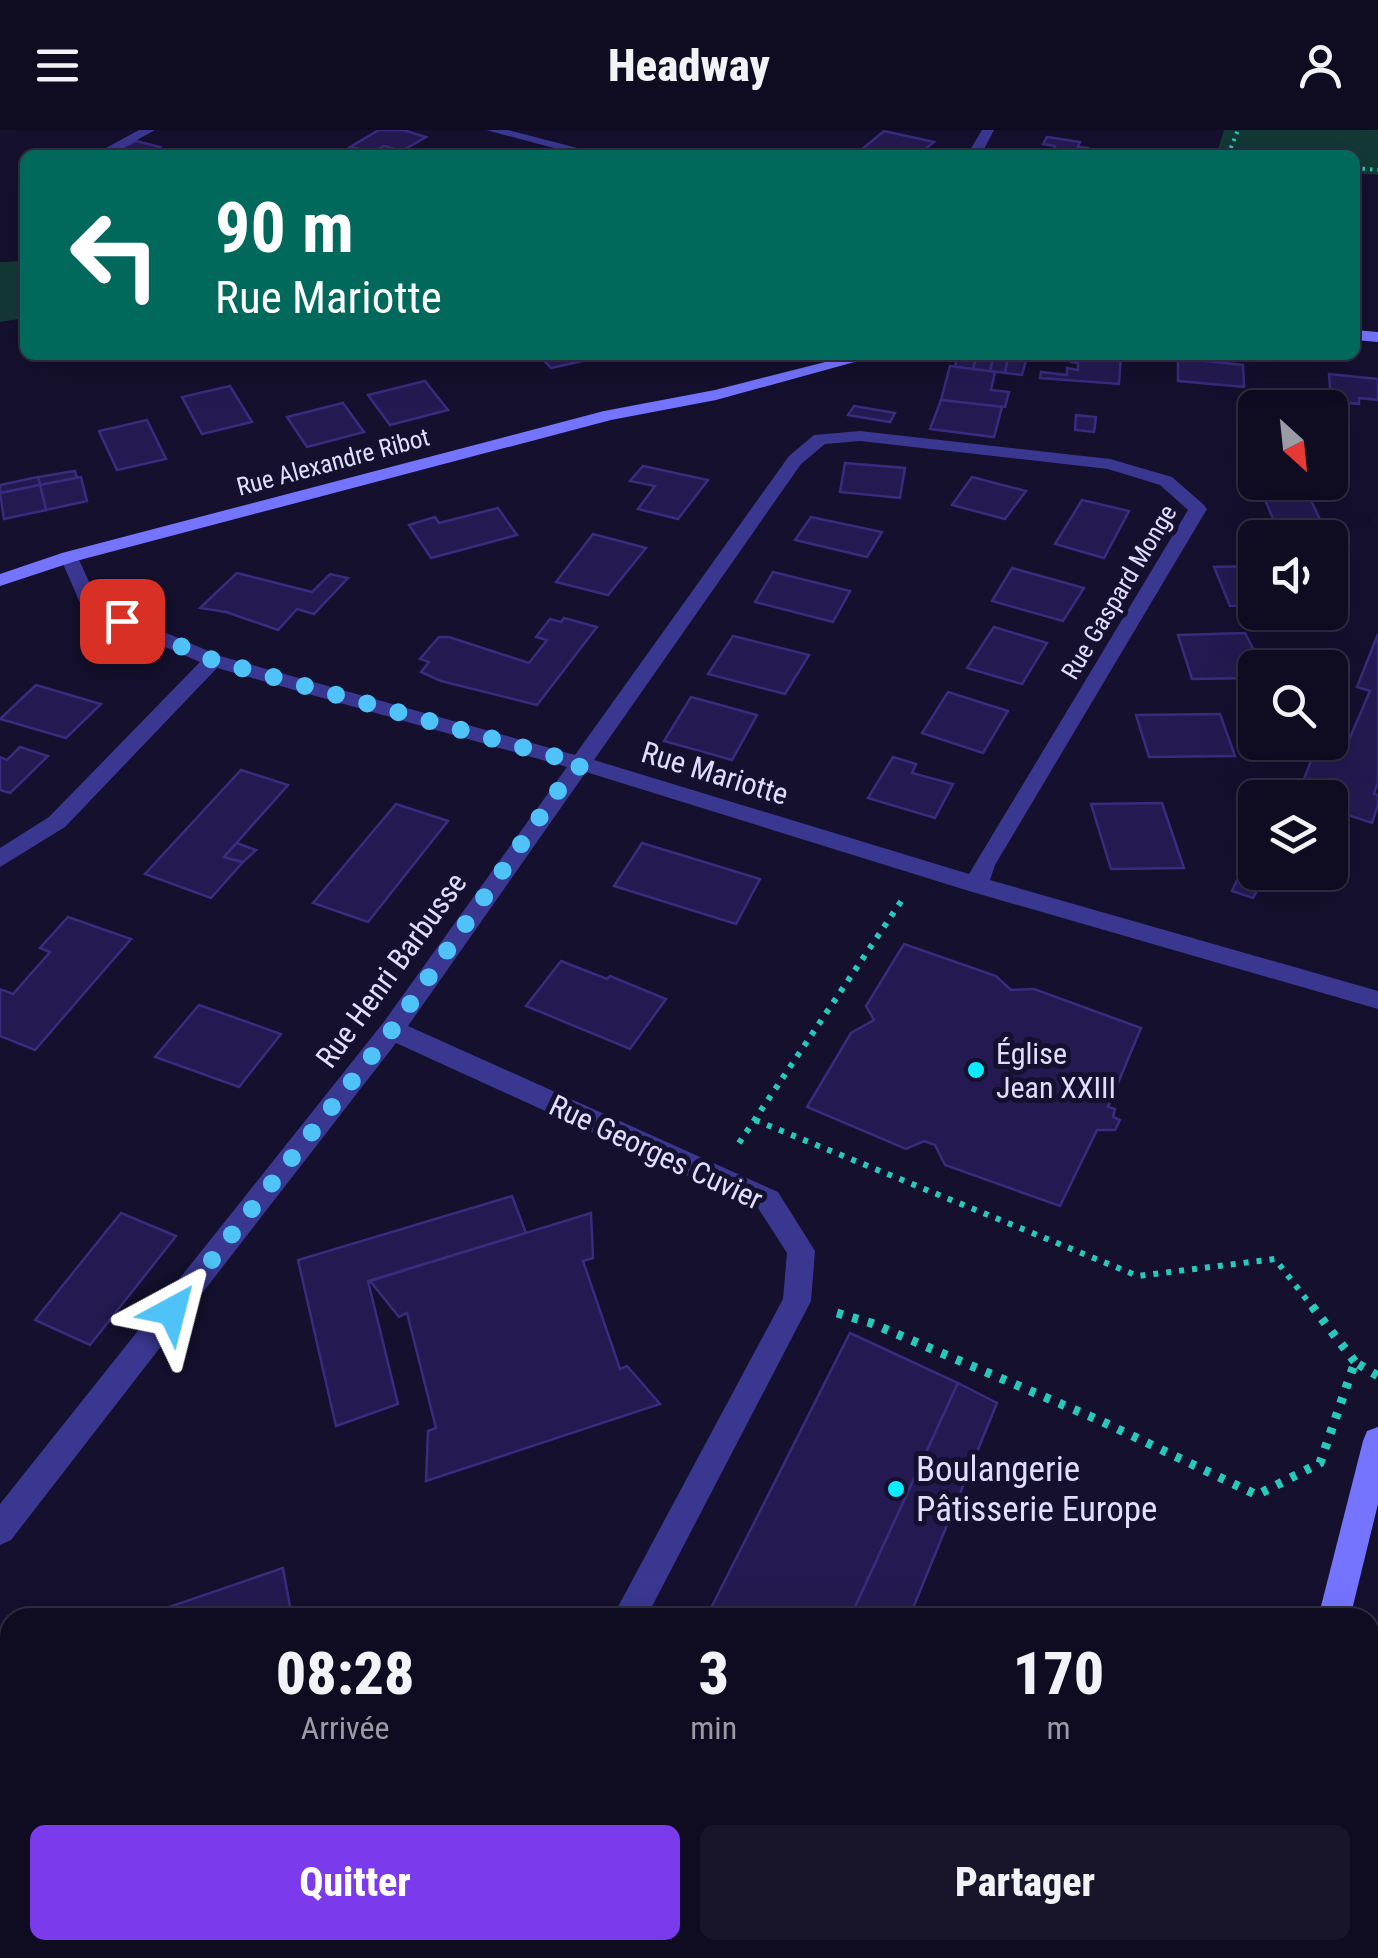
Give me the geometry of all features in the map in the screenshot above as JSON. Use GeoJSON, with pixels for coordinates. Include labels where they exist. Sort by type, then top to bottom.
{"type":"FeatureCollection","features":[{"type":"Feature","properties":{"kind":"main road","name":"Rue Alexandre Ribot"},"geometry":{"type":"LineString","coordinates":[[610,415],[704,382],[785,360]]}},
{"type":"Feature","properties":{"kind":"main road","name":"Rue Alexandre Ribot"},"geometry":{"type":"LineString","coordinates":[[0,580],[69,557],[610,415],[716,395],[852,360]]}},
{"type":"Feature","properties":{"kind":"main road","name":"Rue Alexandre Ribot"},"geometry":{"type":"LineString","coordinates":[[0,570],[69,557]]}},
{"type":"Feature","properties":{"kind":"main road"},"geometry":{"type":"LineString","coordinates":[[1336,1608],[1378,1442]]}},
{"type":"Feature","properties":{"kind":"street"},"geometry":{"type":"LineString","coordinates":[[110,150],[148,130]]}},
{"type":"Feature","properties":{"kind":"street"},"geometry":{"type":"LineString","coordinates":[[492,130],[575,150]]}},
{"type":"Feature","properties":{"kind":"street","name":"Rue Gaspard Monge"},"geometry":{"type":"LineString","coordinates":[[820,439],[860,436],[1110,464],[1166,481],[1198,509],[994,848],[977,885]]}},
{"type":"Feature","properties":{"kind":"street","name":"Rue Henri Barbusse"},"geometry":{"type":"LineString","coordinates":[[0,1529],[392,1030],[796,460],[820,439]]}},
{"type":"Feature","properties":{"kind":"street","name":"Rue Mariotte"},"geometry":{"type":"LineString","coordinates":[[69,557],[91,608],[213,660],[582,764],[923,869],[1378,1000]]}},
{"type":"Feature","properties":{"kind":"street"},"geometry":{"type":"LineString","coordinates":[[0,859],[57,822],[213,660]]}},
{"type":"Feature","properties":{"kind":"street","name":"Rue Georges Cuvier"},"geometry":{"type":"LineString","coordinates":[[392,1030],[768,1200],[801,1251],[797,1300],[633,1608]]}},
{"type":"Feature","properties":{"kind":"path"},"geometry":{"type":"LineString","coordinates":[[716,1177],[923,869]]}},
{"type":"Feature","properties":{"kind":"path"},"geometry":{"type":"LineString","coordinates":[[755,1120],[1138,1276],[1275,1259],[1356,1362],[1378,1376]]}},
{"type":"Feature","properties":{"kind":"path"},"geometry":{"type":"LineString","coordinates":[[797,1300],[872,1323],[1102,1421],[1258,1495],[1320,1463],[1356,1362]]}},
{"type":"Feature","properties":{"kind":"green space"},"geometry":{"type":"Polygon","coordinates":[[[1224,130],[1378,130],[1378,175],[1360,173],[1360,150],[1218,150],[1224,130]]]}},
{"type":"Feature","properties":{"kind":"green space"},"geometry":{"type":"Polygon","coordinates":[[[20,261],[20,319],[0,322],[0,262],[20,261]]]}},
{"type":"Feature","properties":{"kind":"building"},"geometry":{"type":"Polygon","coordinates":[[[379,130],[403,130],[426,137],[404,150],[350,147],[379,130]]]}},
{"type":"Feature","properties":{"kind":"building"},"geometry":{"type":"Polygon","coordinates":[[[884,131],[934,142],[924,150],[861,150],[884,131]]]}},
{"type":"Feature","properties":{"kind":"building"},"geometry":{"type":"Polygon","coordinates":[[[1047,137],[1080,142],[1078,147],[1088,148],[1053,150],[1055,146],[1043,144],[1047,137]]]}},
{"type":"Feature","properties":{"kind":"building"},"geometry":{"type":"Polygon","coordinates":[[[136,141],[161,150],[118,150],[136,141]]]}},
{"type":"Feature","properties":{"kind":"building"},"geometry":{"type":"Polygon","coordinates":[[[544,360],[587,360],[551,368],[544,360]]]}},
{"type":"Feature","properties":{"kind":"building"},"geometry":{"type":"Polygon","coordinates":[[[957,360],[976,360],[973,369],[955,367],[957,360]]]}},
{"type":"Feature","properties":{"kind":"building"},"geometry":{"type":"Polygon","coordinates":[[[976,360],[993,360],[990,371],[973,369],[976,360]]]}},
{"type":"Feature","properties":{"kind":"building"},"geometry":{"type":"Polygon","coordinates":[[[993,360],[1007,360],[1005,373],[990,371],[993,360]]]}},
{"type":"Feature","properties":{"kind":"building"},"geometry":{"type":"Polygon","coordinates":[[[1007,360],[1026,360],[1022,375],[1005,373],[1007,360]]]}},
{"type":"Feature","properties":{"kind":"building"},"geometry":{"type":"Polygon","coordinates":[[[1121,360],[1119,384],[1040,378],[1041,372],[1067,375],[1067,368],[1078,370],[1078,363],[1071,362],[1121,360]]]}},
{"type":"Feature","properties":{"kind":"building"},"geometry":{"type":"Polygon","coordinates":[[[1178,360],[1243,365],[1244,387],[1178,381],[1178,360]]]}},
{"type":"Feature","properties":{"kind":"building"},"geometry":{"type":"Polygon","coordinates":[[[950,366],[995,372],[991,390],[1009,392],[1005,407],[941,400],[950,366]]]}},
{"type":"Feature","properties":{"kind":"building"},"geometry":{"type":"Polygon","coordinates":[[[1329,374],[1378,379],[1378,400],[1359,398],[1359,404],[1348,403],[1348,390],[1330,390],[1329,374]]]}},
{"type":"Feature","properties":{"kind":"building"},"geometry":{"type":"Polygon","coordinates":[[[425,381],[448,410],[390,425],[368,395],[425,381]]]}},
{"type":"Feature","properties":{"kind":"building"},"geometry":{"type":"Polygon","coordinates":[[[230,386],[252,422],[202,434],[182,397],[230,386]]]}},
{"type":"Feature","properties":{"kind":"building"},"geometry":{"type":"Polygon","coordinates":[[[941,400],[1002,407],[994,437],[930,429],[941,400]]]}},
{"type":"Feature","properties":{"kind":"building"},"geometry":{"type":"Polygon","coordinates":[[[343,403],[364,432],[307,447],[287,417],[343,403]]]}},
{"type":"Feature","properties":{"kind":"building"},"geometry":{"type":"Polygon","coordinates":[[[854,406],[895,413],[890,422],[848,415],[854,406]]]}},
{"type":"Feature","properties":{"kind":"building"},"geometry":{"type":"Polygon","coordinates":[[[1076,415],[1096,417],[1094,432],[1075,430],[1076,415]]]}},
{"type":"Feature","properties":{"kind":"building"},"geometry":{"type":"Polygon","coordinates":[[[147,420],[166,459],[117,470],[99,431],[147,420]]]}},
{"type":"Feature","properties":{"kind":"building"},"geometry":{"type":"Polygon","coordinates":[[[845,463],[905,468],[900,498],[840,492],[845,463]]]}},
{"type":"Feature","properties":{"kind":"building"},"geometry":{"type":"Polygon","coordinates":[[[643,466],[708,480],[678,519],[638,509],[655,486],[630,481],[643,466]]]}},
{"type":"Feature","properties":{"kind":"building"},"geometry":{"type":"Polygon","coordinates":[[[75,471],[77,478],[40,485],[38,477],[75,471]]]}},
{"type":"Feature","properties":{"kind":"building"},"geometry":{"type":"Polygon","coordinates":[[[38,477],[40,485],[0,493],[0,485],[38,477]]]}},
{"type":"Feature","properties":{"kind":"building"},"geometry":{"type":"Polygon","coordinates":[[[81,477],[87,501],[46,510],[40,485],[81,477]]]}},
{"type":"Feature","properties":{"kind":"building"},"geometry":{"type":"Polygon","coordinates":[[[972,477],[1026,491],[1005,519],[952,505],[972,477]]]}},
{"type":"Feature","properties":{"kind":"building"},"geometry":{"type":"Polygon","coordinates":[[[40,485],[46,510],[4,519],[0,493],[40,485]]]}},
{"type":"Feature","properties":{"kind":"building"},"geometry":{"type":"Polygon","coordinates":[[[1082,500],[1129,511],[1104,558],[1055,544],[1082,500]]]}},
{"type":"Feature","properties":{"kind":"building"},"geometry":{"type":"Polygon","coordinates":[[[1265,500],[1311,500],[1320,520],[1274,520],[1265,500]]]}},
{"type":"Feature","properties":{"kind":"building"},"geometry":{"type":"Polygon","coordinates":[[[498,508],[517,535],[431,558],[409,525],[435,517],[439,523],[498,508]]]}},
{"type":"Feature","properties":{"kind":"building"},"geometry":{"type":"Polygon","coordinates":[[[811,517],[882,532],[867,557],[795,540],[811,517]]]}},
{"type":"Feature","properties":{"kind":"building"},"geometry":{"type":"Polygon","coordinates":[[[593,534],[646,548],[608,595],[556,582],[593,534]]]}},
{"type":"Feature","properties":{"kind":"building"},"geometry":{"type":"Polygon","coordinates":[[[1238,566],[1238,606],[1230,606],[1214,567],[1238,566]]]}},
{"type":"Feature","properties":{"kind":"building"},"geometry":{"type":"Polygon","coordinates":[[[1012,568],[1084,588],[1063,621],[992,601],[1012,568]]]}},
{"type":"Feature","properties":{"kind":"building"},"geometry":{"type":"Polygon","coordinates":[[[773,572],[850,591],[833,622],[755,602],[773,572]]]}},
{"type":"Feature","properties":{"kind":"building"},"geometry":{"type":"Polygon","coordinates":[[[237,573],[312,592],[330,574],[348,578],[314,614],[297,609],[278,630],[226,612],[200,608],[237,573]]]}},
{"type":"Feature","properties":{"kind":"building"},"geometry":{"type":"Polygon","coordinates":[[[564,618],[597,627],[537,705],[441,681],[421,672],[429,662],[420,659],[439,637],[529,663],[547,640],[536,637],[550,619],[561,622],[564,618]]]}},
{"type":"Feature","properties":{"kind":"building"},"geometry":{"type":"Polygon","coordinates":[[[994,627],[1047,643],[1022,684],[967,668],[994,627]]]}},
{"type":"Feature","properties":{"kind":"building"},"geometry":{"type":"Polygon","coordinates":[[[1245,633],[1254,650],[1238,650],[1238,678],[1192,679],[1178,635],[1245,633]]]}},
{"type":"Feature","properties":{"kind":"building"},"geometry":{"type":"Polygon","coordinates":[[[1378,634],[1378,782],[1374,794],[1378,795],[1378,805],[1372,823],[1348,815],[1348,780],[1304,780],[1311,760],[1348,760],[1348,742],[1370,691],[1357,687],[1378,634]]]}},
{"type":"Feature","properties":{"kind":"building"},"geometry":{"type":"Polygon","coordinates":[[[733,636],[809,655],[785,694],[708,674],[733,636]]]}},
{"type":"Feature","properties":{"kind":"building"},"geometry":{"type":"Polygon","coordinates":[[[36,685],[101,704],[66,738],[0,719],[36,685]]]}},
{"type":"Feature","properties":{"kind":"building"},"geometry":{"type":"Polygon","coordinates":[[[948,692],[1008,711],[983,753],[922,733],[948,692]]]}},
{"type":"Feature","properties":{"kind":"building"},"geometry":{"type":"Polygon","coordinates":[[[691,697],[757,715],[732,760],[664,741],[691,697]]]}},
{"type":"Feature","properties":{"kind":"building"},"geometry":{"type":"Polygon","coordinates":[[[1220,714],[1235,756],[1149,757],[1136,715],[1220,714]]]}},
{"type":"Feature","properties":{"kind":"building"},"geometry":{"type":"Polygon","coordinates":[[[20,747],[48,756],[10,793],[0,790],[0,757],[7,760],[20,747]]]}},
{"type":"Feature","properties":{"kind":"building"},"geometry":{"type":"Polygon","coordinates":[[[893,757],[916,764],[912,773],[953,784],[935,818],[868,798],[893,757]]]}},
{"type":"Feature","properties":{"kind":"building"},"geometry":{"type":"Polygon","coordinates":[[[241,770],[288,785],[224,857],[243,862],[211,898],[145,874],[241,770]]]}},
{"type":"Feature","properties":{"kind":"building"},"geometry":{"type":"Polygon","coordinates":[[[1162,803],[1184,868],[1111,869],[1091,804],[1162,803]]]}},
{"type":"Feature","properties":{"kind":"building"},"geometry":{"type":"Polygon","coordinates":[[[396,804],[448,821],[368,922],[313,903],[396,804]]]}},
{"type":"Feature","properties":{"kind":"building"},"geometry":{"type":"Polygon","coordinates":[[[237,843],[256,850],[243,862],[224,857],[237,843]]]}},
{"type":"Feature","properties":{"kind":"building"},"geometry":{"type":"Polygon","coordinates":[[[642,843],[760,879],[736,924],[614,886],[642,843]]]}},
{"type":"Feature","properties":{"kind":"building"},"geometry":{"type":"Polygon","coordinates":[[[1237,880],[1238,890],[1257,890],[1253,898],[1232,891],[1237,880]]]}},
{"type":"Feature","properties":{"kind":"building"},"geometry":{"type":"Polygon","coordinates":[[[68,917],[131,939],[35,1050],[0,1036],[0,989],[13,994],[50,952],[40,948],[68,917]]]}},
{"type":"Feature","properties":{"kind":"building","name":"Église Jean XXIII"},"geometry":{"type":"Polygon","coordinates":[[[904,944],[996,976],[1011,990],[1034,989],[1141,1028],[1108,1107],[1115,1109],[1113,1117],[1120,1120],[1115,1130],[1097,1130],[1060,1206],[945,1165],[935,1145],[924,1141],[906,1149],[807,1107],[851,1033],[874,1020],[866,1006],[904,944]]]}},
{"type":"Feature","properties":{"kind":"building"},"geometry":{"type":"Polygon","coordinates":[[[561,961],[666,999],[630,1049],[526,1006],[561,961]]]}},
{"type":"Feature","properties":{"kind":"building"},"geometry":{"type":"Polygon","coordinates":[[[199,1005],[281,1034],[239,1087],[155,1057],[199,1005]]]}},
{"type":"Feature","properties":{"kind":"building"},"geometry":{"type":"Polygon","coordinates":[[[512,1196],[526,1233],[368,1281],[398,1404],[336,1426],[298,1260],[512,1196]]]}},
{"type":"Feature","properties":{"kind":"building"},"geometry":{"type":"Polygon","coordinates":[[[121,1213],[176,1236],[90,1345],[35,1320],[121,1213]]]}},
{"type":"Feature","properties":{"kind":"building"},"geometry":{"type":"Polygon","coordinates":[[[591,1213],[593,1258],[583,1261],[620,1369],[627,1366],[660,1404],[426,1481],[428,1431],[436,1428],[407,1313],[399,1317],[370,1281],[591,1213]]]}},
{"type":"Feature","properties":{"kind":"building"},"geometry":{"type":"Polygon","coordinates":[[[850,1333],[958,1383],[855,1608],[711,1608],[850,1333]]]}},
{"type":"Feature","properties":{"kind":"building"},"geometry":{"type":"Polygon","coordinates":[[[958,1383],[997,1403],[913,1608],[855,1608],[958,1383]]]}},
{"type":"Feature","properties":{"kind":"building"},"geometry":{"type":"Polygon","coordinates":[[[283,1568],[290,1608],[166,1608],[283,1568]]]}},
{"type":"Feature","properties":{"kind":"place","name":"Église Jean XXIII"},"geometry":{"type":"Point","coordinates":[976,1070]}},
{"type":"Feature","properties":{"kind":"place","name":"Boulangerie Pâtisserie Europe"},"geometry":{"type":"Point","coordinates":[896,1489]}},
{"type":"Feature","properties":{"kind":"route"},"geometry":{"type":"LineString","coordinates":[[122,621],[213,660],[582,764],[560,788],[392,1030],[172,1311]]}}]}
